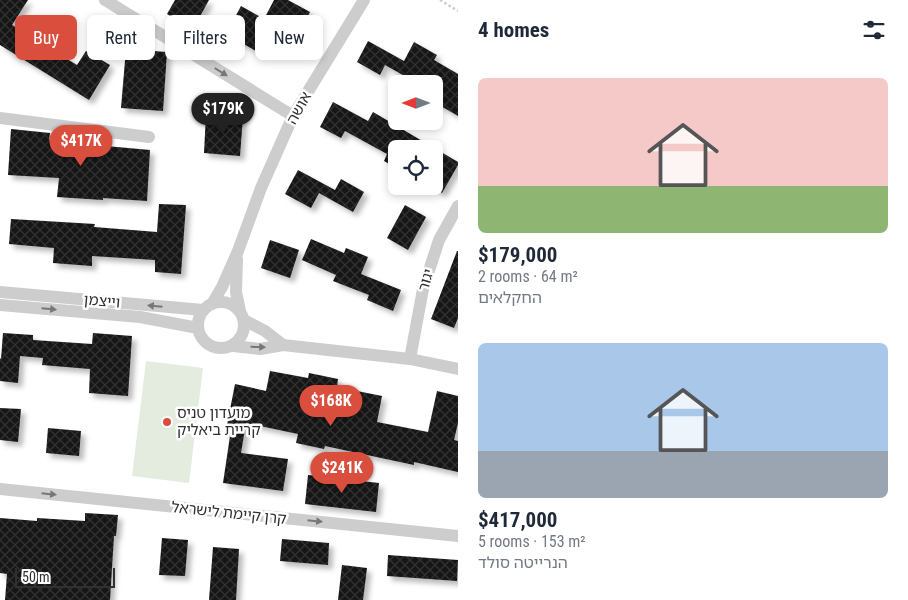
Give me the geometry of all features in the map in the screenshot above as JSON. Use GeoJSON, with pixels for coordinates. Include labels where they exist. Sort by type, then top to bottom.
{"type":"FeatureCollection","features":[{"type":"Feature","properties":{"kind":"street"},"geometry":{"type":"LineString","coordinates":[[105,0],[293,116]]}},
{"type":"Feature","properties":{"kind":"street","name":"אושה"},"geometry":{"type":"LineString","coordinates":[[207,307],[222,287],[238,251],[261,188],[293,116],[364,0]]}},
{"type":"Feature","properties":{"kind":"street"},"geometry":{"type":"LineString","coordinates":[[0,118],[149,138]]}},
{"type":"Feature","properties":{"kind":"street","name":"יגור"},"geometry":{"type":"LineString","coordinates":[[410,359],[423,289],[439,240],[458,206]]}},
{"type":"Feature","properties":{"kind":"street","name":"אושה"},"geometry":{"type":"LineString","coordinates":[[238,251],[236,292],[242,316]]}},
{"type":"Feature","properties":{"kind":"street","name":"וייצמן"},"geometry":{"type":"LineString","coordinates":[[0,292],[207,307]]}},
{"type":"Feature","properties":{"kind":"street"},"geometry":{"type":"LineString","coordinates":[[283,345],[242,316],[235,306],[228,303],[222,302],[207,307],[200,316],[198,328],[200,335],[204,341],[216,348],[233,346],[260,348],[283,345],[410,359],[458,369]]}},
{"type":"Feature","properties":{"kind":"street","name":"וייצמן"},"geometry":{"type":"LineString","coordinates":[[0,305],[140,317],[198,328]]}},
{"type":"Feature","properties":{"kind":"street"},"geometry":{"type":"LineString","coordinates":[[233,346],[244,332],[242,316]]}},
{"type":"Feature","properties":{"kind":"street","name":"קרן קיימת לישראל"},"geometry":{"type":"LineString","coordinates":[[0,490],[458,536]]}},
{"type":"Feature","properties":{"kind":"path"},"geometry":{"type":"LineString","coordinates":[[440,0],[458,11]]}},
{"type":"Feature","properties":{"kind":"shaded area","name":"מועדון טניס קריית ביאליק"},"geometry":{"type":"Polygon","coordinates":[[[146,361],[203,368],[189,483],[132,476],[146,361]]]}},
{"type":"Feature","properties":{"kind":"building"},"geometry":{"type":"Polygon","coordinates":[[[0,0],[28,0],[18,15],[15,15],[15,20],[12,25],[15,27],[15,54],[0,45],[0,0]]]}},
{"type":"Feature","properties":{"kind":"building"},"geometry":{"type":"Polygon","coordinates":[[[175,0],[209,0],[201,15],[167,14],[175,0]]]}},
{"type":"Feature","properties":{"kind":"building"},"geometry":{"type":"Polygon","coordinates":[[[274,0],[288,0],[310,12],[308,15],[266,15],[274,0]]]}},
{"type":"Feature","properties":{"kind":"building"},"geometry":{"type":"Polygon","coordinates":[[[241,6],[257,15],[255,15],[255,50],[245,45],[245,15],[236,15],[241,6]]]}},
{"type":"Feature","properties":{"kind":"building"},"geometry":{"type":"Polygon","coordinates":[[[368,41],[404,61],[414,42],[437,55],[434,60],[458,74],[458,116],[443,107],[443,75],[403,75],[385,65],[380,75],[357,62],[368,41]]]}},
{"type":"Feature","properties":{"kind":"building"},"geometry":{"type":"Polygon","coordinates":[[[86,51],[87,60],[101,60],[110,65],[89,100],[24,60],[69,60],[77,65],[86,51]]]}},
{"type":"Feature","properties":{"kind":"building"},"geometry":{"type":"Polygon","coordinates":[[[155,51],[165,52],[166,60],[163,111],[121,108],[125,60],[155,60],[155,51]]]}},
{"type":"Feature","properties":{"kind":"building"},"geometry":{"type":"Polygon","coordinates":[[[333,102],[368,121],[373,112],[388,121],[388,130],[404,130],[421,140],[388,140],[388,163],[384,161],[387,154],[345,131],[341,138],[320,127],[333,102]]]}},
{"type":"Feature","properties":{"kind":"building"},"geometry":{"type":"Polygon","coordinates":[[[206,114],[243,117],[240,156],[204,153],[206,114]]]}},
{"type":"Feature","properties":{"kind":"building"},"geometry":{"type":"Polygon","coordinates":[[[11,129],[50,133],[49,140],[107,144],[106,146],[150,150],[147,201],[57,197],[59,178],[8,175],[11,129]]]}},
{"type":"Feature","properties":{"kind":"building"},"geometry":{"type":"Polygon","coordinates":[[[443,153],[458,162],[443,191],[443,153]]]}},
{"type":"Feature","properties":{"kind":"building"},"geometry":{"type":"Polygon","coordinates":[[[298,170],[335,190],[341,179],[364,192],[353,212],[319,193],[311,208],[285,194],[298,170]]]}},
{"type":"Feature","properties":{"kind":"building"},"geometry":{"type":"Polygon","coordinates":[[[159,204],[186,205],[181,274],[155,272],[155,260],[92,256],[92,266],[53,263],[54,248],[9,244],[11,219],[95,224],[94,227],[157,232],[159,204]]]}},
{"type":"Feature","properties":{"kind":"building"},"geometry":{"type":"Polygon","coordinates":[[[405,205],[426,217],[408,250],[387,238],[405,205]]]}},
{"type":"Feature","properties":{"kind":"building"},"geometry":{"type":"Polygon","coordinates":[[[311,239],[344,253],[346,248],[368,257],[361,274],[401,290],[393,311],[367,300],[369,295],[333,281],[336,275],[302,260],[311,239]]]}},
{"type":"Feature","properties":{"kind":"building"},"geometry":{"type":"Polygon","coordinates":[[[270,240],[299,250],[290,278],[261,268],[270,240]]]}},
{"type":"Feature","properties":{"kind":"building"},"geometry":{"type":"Polygon","coordinates":[[[457,251],[458,318],[454,328],[431,319],[457,251]]]}},
{"type":"Feature","properties":{"kind":"building"},"geometry":{"type":"Polygon","coordinates":[[[3,333],[33,335],[33,340],[92,344],[93,333],[132,336],[128,396],[89,393],[90,369],[42,365],[43,358],[20,356],[18,383],[0,381],[3,333]]]}},
{"type":"Feature","properties":{"kind":"building"},"geometry":{"type":"Polygon","coordinates":[[[270,371],[308,378],[309,373],[338,379],[337,387],[382,396],[377,422],[428,432],[437,391],[458,396],[458,423],[454,440],[458,441],[458,472],[414,462],[414,465],[325,446],[324,449],[296,443],[298,434],[246,423],[241,453],[288,459],[283,491],[223,483],[230,436],[225,435],[235,384],[266,391],[270,371]]]}},
{"type":"Feature","properties":{"kind":"building"},"geometry":{"type":"Polygon","coordinates":[[[0,408],[21,409],[18,442],[0,440],[0,408]]]}},
{"type":"Feature","properties":{"kind":"building"},"geometry":{"type":"Polygon","coordinates":[[[48,428],[81,431],[79,456],[46,453],[48,428]]]}},
{"type":"Feature","properties":{"kind":"building"},"geometry":{"type":"Polygon","coordinates":[[[308,475],[379,483],[376,512],[305,504],[308,475]]]}},
{"type":"Feature","properties":{"kind":"building"},"geometry":{"type":"Polygon","coordinates":[[[85,513],[118,515],[116,536],[114,536],[110,600],[5,600],[7,574],[0,573],[0,518],[37,521],[37,518],[85,521],[85,513]]]}},
{"type":"Feature","properties":{"kind":"building"},"geometry":{"type":"Polygon","coordinates":[[[162,538],[188,540],[185,576],[159,575],[162,538]]]}},
{"type":"Feature","properties":{"kind":"building"},"geometry":{"type":"Polygon","coordinates":[[[282,539],[329,543],[328,565],[280,561],[282,539]]]}},
{"type":"Feature","properties":{"kind":"building"},"geometry":{"type":"Polygon","coordinates":[[[213,547],[239,549],[236,600],[209,600],[213,547]]]}},
{"type":"Feature","properties":{"kind":"building"},"geometry":{"type":"Polygon","coordinates":[[[388,555],[458,560],[457,581],[387,576],[388,555]]]}},
{"type":"Feature","properties":{"kind":"building"},"geometry":{"type":"Polygon","coordinates":[[[342,565],[367,568],[363,600],[338,600],[342,565]]]}},
{"type":"Feature","properties":{"kind":"place","name":"מועדון טניס קריית ביאליק"},"geometry":{"type":"Point","coordinates":[167,422]}}]}
